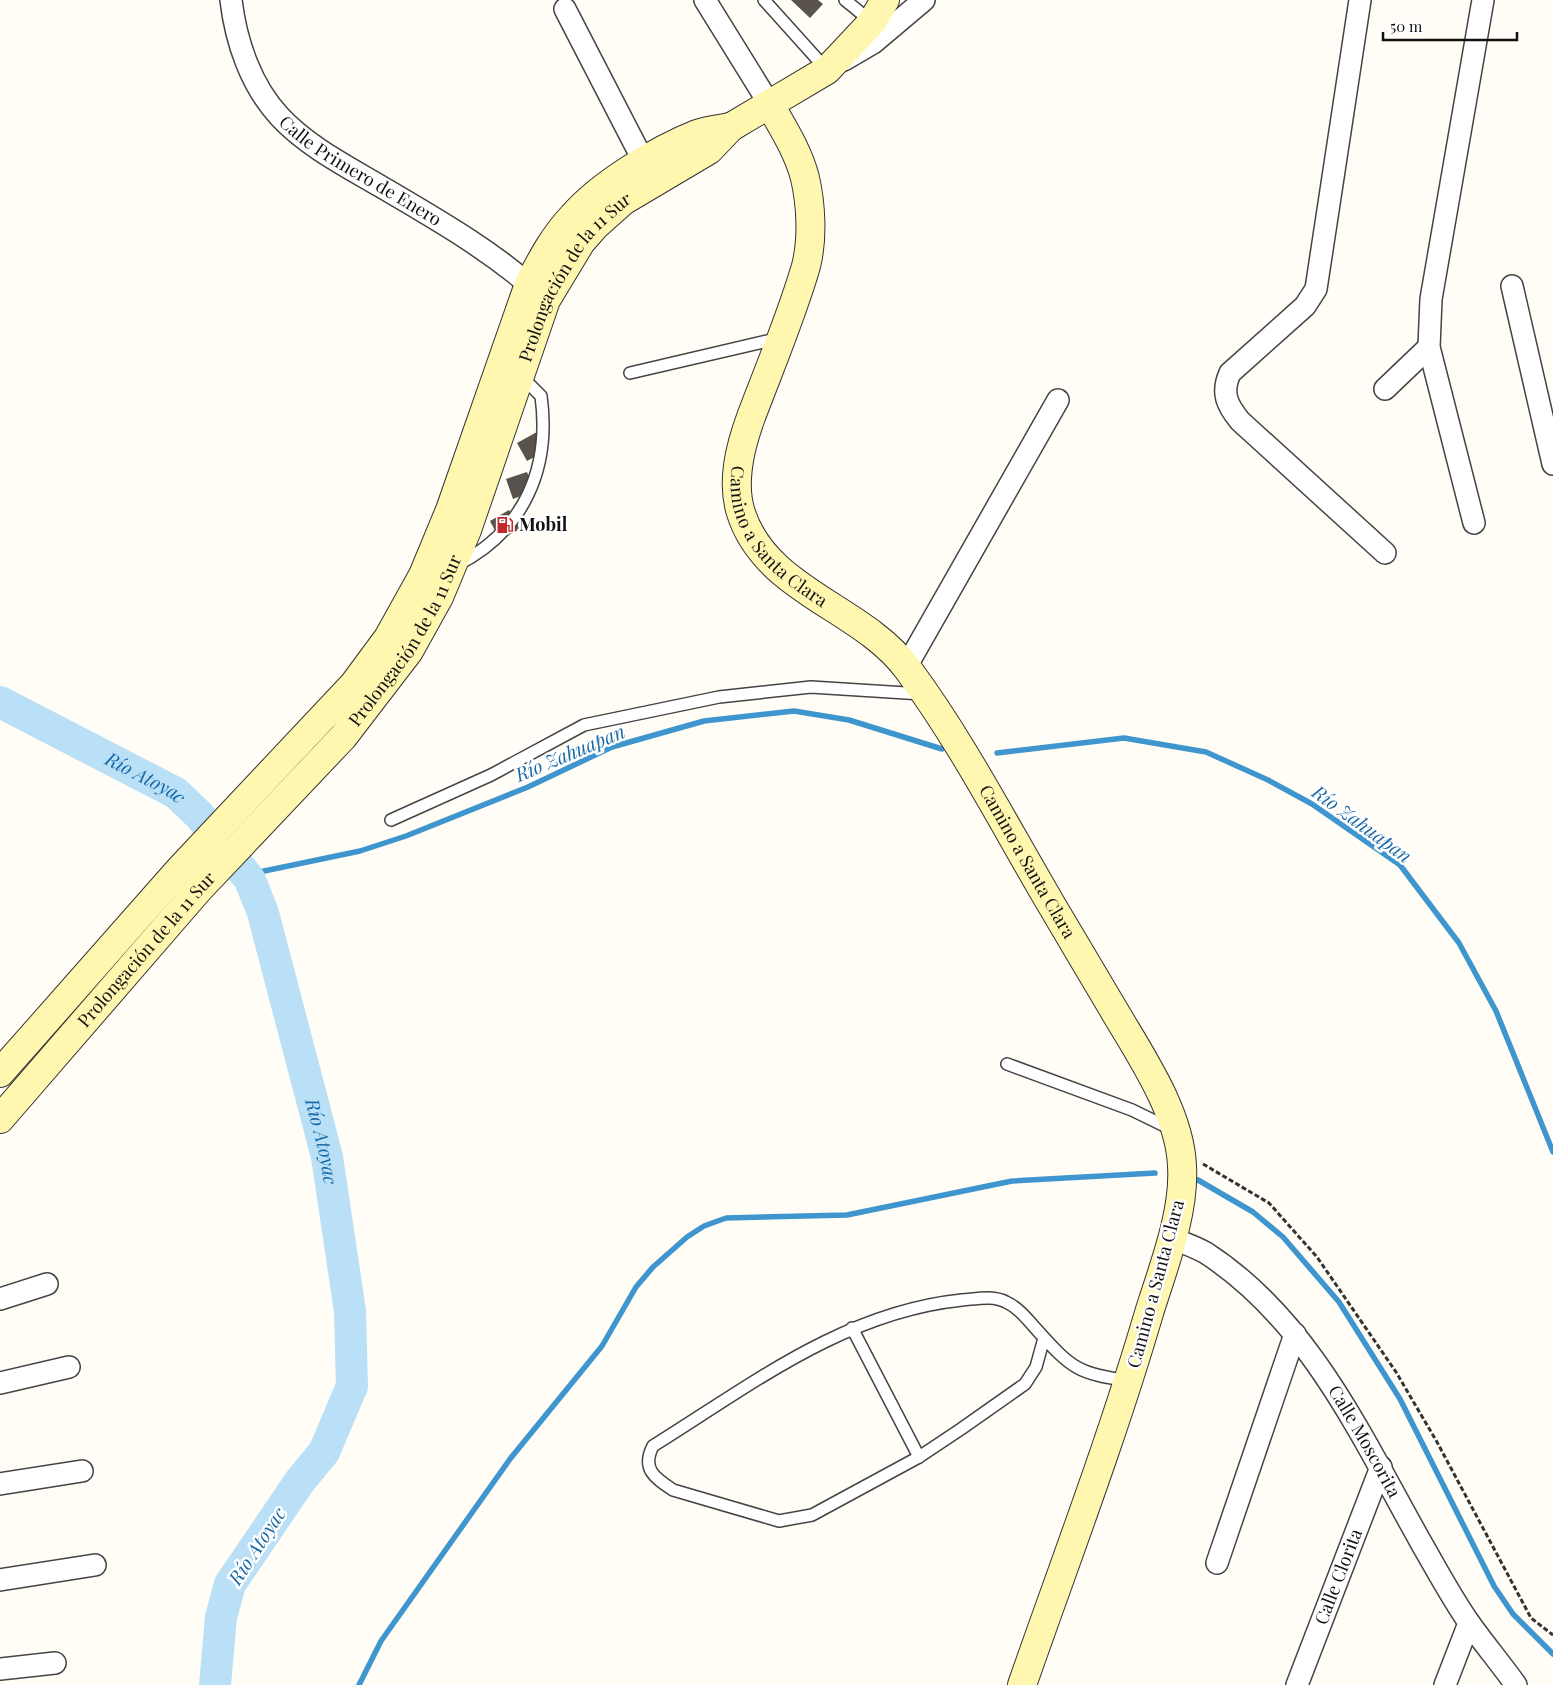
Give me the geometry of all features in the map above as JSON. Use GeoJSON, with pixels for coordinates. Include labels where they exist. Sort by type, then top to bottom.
{"type":"FeatureCollection","features":[{"type":"Feature","properties":{"kind":"main road","name":"Prolongación de la 11 Sur"},"geometry":{"type":"LineString","coordinates":[[537,292],[610,212],[654,180],[710,150],[731,127],[827,70],[878,11]]}},
{"type":"Feature","properties":{"kind":"main road","name":"Camino a Santa Clara"},"geometry":{"type":"LineString","coordinates":[[770,105],[791,142],[804,176],[810,214],[807,262],[744,436],[737,472],[736,500],[744,524],[755,544],[785,575],[859,624],[885,644],[906,667],[971,769],[1159,1091],[1178,1142],[1182,1164],[1181,1189],[1172,1238],[1129,1381],[1022,1685]]}},
{"type":"Feature","properties":{"kind":"main road","name":"Prolongación de la 11 Sur"},"geometry":{"type":"LineString","coordinates":[[0,1073],[269,774],[354,684],[398,645],[439,598],[451,568],[511,370],[537,292],[547,250],[572,217],[603,188],[644,162],[698,133],[731,127]]}},
{"type":"Feature","properties":{"kind":"main road","name":"Prolongación de la 11 Sur"},"geometry":{"type":"LineString","coordinates":[[0,1120],[199,889],[343,737],[398,645],[423,575],[511,370]]}},
{"type":"Feature","properties":{"kind":"street","name":"Calle Primero de Enero"},"geometry":{"type":"LineString","coordinates":[[231,0],[233,21],[244,57],[261,92],[280,118],[308,141],[464,235],[537,292]]}},
{"type":"Feature","properties":{"kind":"street"},"geometry":{"type":"LineString","coordinates":[[705,0],[770,105]]}},
{"type":"Feature","properties":{"kind":"street"},"geometry":{"type":"LineString","coordinates":[[827,70],[873,43],[924,0]]}},
{"type":"Feature","properties":{"kind":"street"},"geometry":{"type":"LineString","coordinates":[[1360,0],[1316,289],[1305,306],[1230,373],[1225,384],[1224,398],[1240,421],[1385,553]]}},
{"type":"Feature","properties":{"kind":"street"},"geometry":{"type":"LineString","coordinates":[[1474,523],[1429,347],[1431,299],[1483,0]]}},
{"type":"Feature","properties":{"kind":"street"},"geometry":{"type":"LineString","coordinates":[[565,9],[644,162]]}},
{"type":"Feature","properties":{"kind":"street"},"geometry":{"type":"LineString","coordinates":[[1512,286],[1553,464]]}},
{"type":"Feature","properties":{"kind":"street"},"geometry":{"type":"LineString","coordinates":[[1385,389],[1429,347]]}},
{"type":"Feature","properties":{"kind":"street"},"geometry":{"type":"LineString","coordinates":[[906,667],[1058,400]]}},
{"type":"Feature","properties":{"kind":"street","name":"Calle Moscorita"},"geometry":{"type":"LineString","coordinates":[[1172,1238],[1206,1253],[1248,1287],[1295,1334],[1334,1390],[1381,1467],[1423,1546],[1469,1622],[1516,1685]]}},
{"type":"Feature","properties":{"kind":"street"},"geometry":{"type":"LineString","coordinates":[[0,1299],[47,1284]]}},
{"type":"Feature","properties":{"kind":"street"},"geometry":{"type":"LineString","coordinates":[[1217,1563],[1295,1334]]}},
{"type":"Feature","properties":{"kind":"street"},"geometry":{"type":"LineString","coordinates":[[0,1383],[69,1367]]}},
{"type":"Feature","properties":{"kind":"street","name":"Calle Clorita"},"geometry":{"type":"LineString","coordinates":[[1297,1685],[1381,1467]]}},
{"type":"Feature","properties":{"kind":"street"},"geometry":{"type":"LineString","coordinates":[[0,1484],[82,1471]]}},
{"type":"Feature","properties":{"kind":"street"},"geometry":{"type":"LineString","coordinates":[[0,1580],[95,1565]]}},
{"type":"Feature","properties":{"kind":"street"},"geometry":{"type":"LineString","coordinates":[[1445,1685],[1469,1622]]}},
{"type":"Feature","properties":{"kind":"street"},"geometry":{"type":"LineString","coordinates":[[0,1670],[55,1663]]}},
{"type":"Feature","properties":{"kind":"lane"},"geometry":{"type":"LineString","coordinates":[[764,0],[827,70]]}},
{"type":"Feature","properties":{"kind":"lane"},"geometry":{"type":"LineString","coordinates":[[845,0],[878,11]]}},
{"type":"Feature","properties":{"kind":"lane"},"geometry":{"type":"LineString","coordinates":[[630,373],[780,338]]}},
{"type":"Feature","properties":{"kind":"lane"},"geometry":{"type":"LineString","coordinates":[[451,568],[482,550],[508,525],[524,503],[535,478],[544,438],[541,396],[511,370]]}},
{"type":"Feature","properties":{"kind":"lane"},"geometry":{"type":"LineString","coordinates":[[391,820],[491,775],[584,725],[718,696],[811,687],[924,694]]}},
{"type":"Feature","properties":{"kind":"lane"},"geometry":{"type":"LineString","coordinates":[[1007,1064],[1132,1110],[1178,1142]]}},
{"type":"Feature","properties":{"kind":"lane"},"geometry":{"type":"LineString","coordinates":[[1044,1338],[1036,1367],[1025,1384],[962,1430],[812,1515],[779,1520],[673,1490],[661,1482],[649,1469],[648,1456],[653,1446],[813,1346],[852,1328],[927,1304],[992,1298],[1006,1302],[1021,1312],[1044,1338],[1063,1360],[1095,1376],[1129,1381]]}},
{"type":"Feature","properties":{"kind":"lane"},"geometry":{"type":"LineString","coordinates":[[852,1328],[919,1456]]}},
{"type":"Feature","properties":{"kind":"path"},"geometry":{"type":"LineString","coordinates":[[1178,1142],[1220,1172],[1269,1203],[1317,1257],[1405,1388],[1442,1450],[1531,1618],[1553,1635]]}},
{"type":"Feature","properties":{"kind":"building"},"geometry":{"type":"Polygon","coordinates":[[[791,0],[818,0],[823,4],[810,18],[791,0]]]}},
{"type":"Feature","properties":{"kind":"building"},"geometry":{"type":"Polygon","coordinates":[[[537,432],[547,450],[527,461],[517,443],[537,432]]]}},
{"type":"Feature","properties":{"kind":"building","name":"Mobil"},"geometry":{"type":"Polygon","coordinates":[[[527,472],[534,491],[513,499],[506,479],[527,472]]]}},
{"type":"Feature","properties":{"kind":"building","name":"Mobil"},"geometry":{"type":"Polygon","coordinates":[[[509,510],[520,529],[500,540],[490,521],[509,510]]]}},
{"type":"Feature","properties":{"kind":"waterway","name":"Río Atoyac"},"geometry":{"type":"LineString","coordinates":[[0,702],[176,793],[200,816],[250,880],[263,913],[327,1157],[350,1311],[352,1386],[324,1452],[300,1481],[230,1584],[221,1617],[215,1685]]}},
{"type":"Feature","properties":{"kind":"waterway","name":"Río Zahuapan"},"geometry":{"type":"LineString","coordinates":[[245,875],[360,851],[406,836],[528,787],[612,747],[704,721],[794,711],[849,720],[942,749]]}},
{"type":"Feature","properties":{"kind":"waterway","name":"Río Zahuapan"},"geometry":{"type":"LineString","coordinates":[[997,753],[1124,738],[1206,752],[1268,780],[1312,804],[1400,865],[1459,943],[1496,1011],[1553,1152]]}},
{"type":"Feature","properties":{"kind":"waterway"},"geometry":{"type":"LineString","coordinates":[[359,1685],[381,1641],[510,1459],[602,1346],[636,1287],[653,1267],[687,1237],[704,1226],[726,1218],[847,1215],[1012,1181],[1155,1173]]}},
{"type":"Feature","properties":{"kind":"waterway"},"geometry":{"type":"LineString","coordinates":[[1198,1180],[1253,1212],[1283,1237],[1339,1302],[1400,1399],[1494,1586],[1513,1614],[1553,1654]]}},
{"type":"Feature","properties":{"kind":"place","name":"Mobil"},"geometry":{"type":"Point","coordinates":[505,525]}}]}
